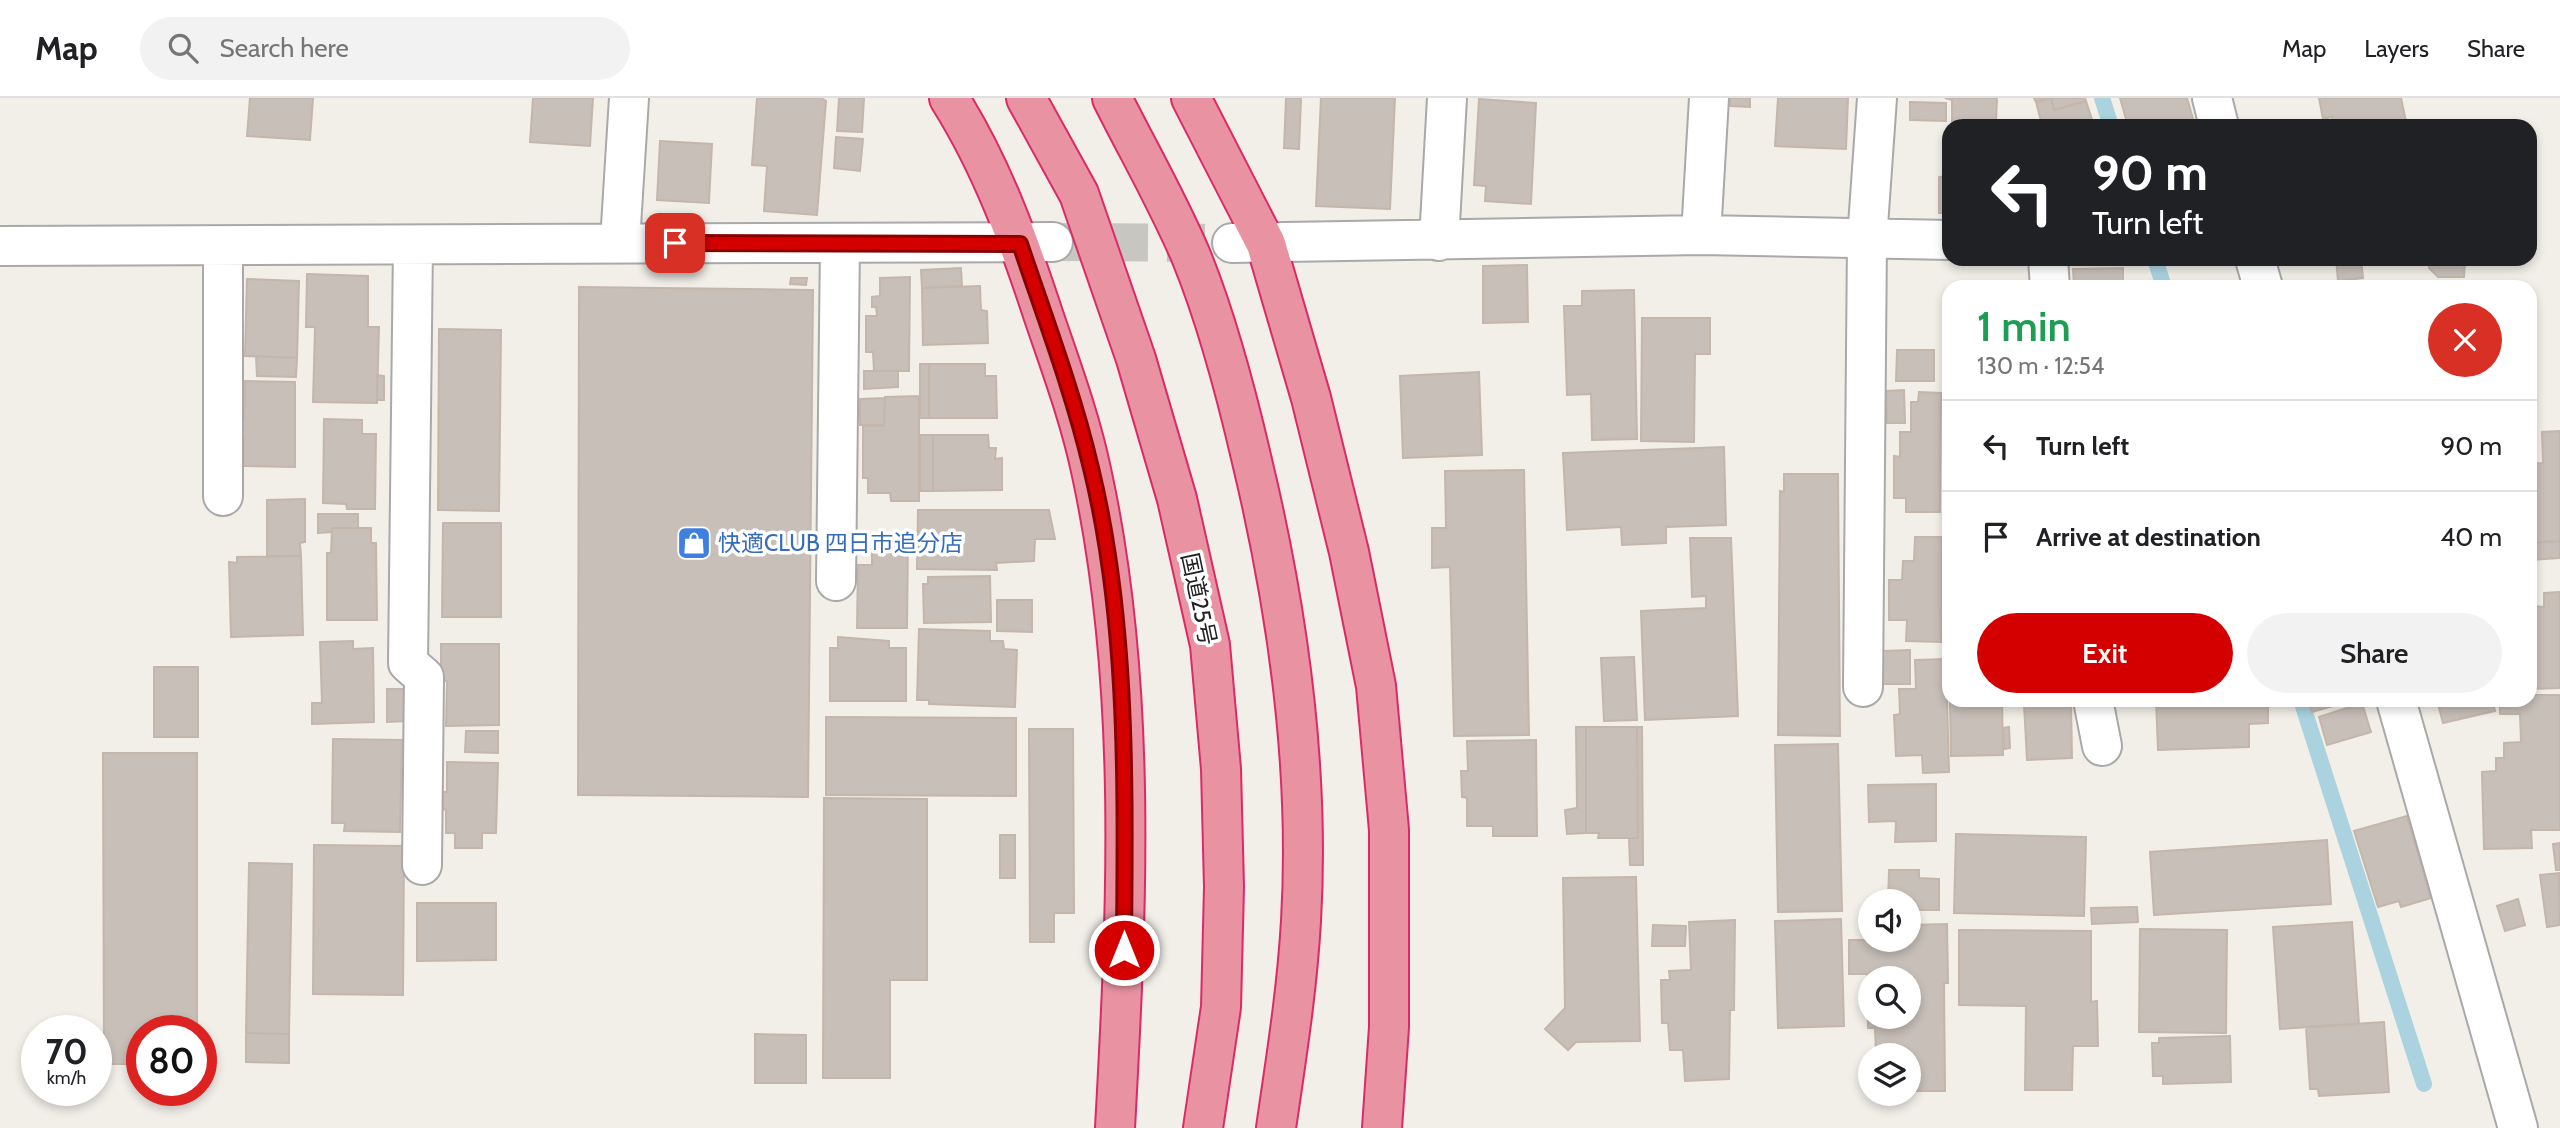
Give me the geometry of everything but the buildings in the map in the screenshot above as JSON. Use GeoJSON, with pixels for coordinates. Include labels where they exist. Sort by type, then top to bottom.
{"type":"FeatureCollection","features":[{"type":"Feature","properties":{"kind":"highway"},"geometry":{"type":"LineString","coordinates":[[949,98],[1036,243],[1091,468],[1108,564],[1119,672],[1124,798],[1124,975],[1115,1128]]}},
{"type":"Feature","properties":{"kind":"highway","name":"国道25号"},"geometry":{"type":"LineString","coordinates":[[1026,98],[1079,194],[1136,359],[1177,499],[1210,645],[1222,769],[1224,887],[1221,1007],[1203,1128]]}},
{"type":"Feature","properties":{"kind":"highway"},"geometry":{"type":"LineString","coordinates":[[1112,98],[1191,257],[1239,405],[1275,554],[1294,690],[1301,811],[1301,919],[1294,1010],[1276,1128]]}},
{"type":"Feature","properties":{"kind":"highway"},"geometry":{"type":"LineString","coordinates":[[1191,98],[1311,397],[1349,552],[1376,686],[1389,830],[1389,1027],[1382,1128]]}},
{"type":"Feature","properties":{"kind":"street"},"geometry":{"type":"LineString","coordinates":[[620,242],[629,98]]}},
{"type":"Feature","properties":{"kind":"street"},"geometry":{"type":"LineString","coordinates":[[1439,241],[1447,98]]}},
{"type":"Feature","properties":{"kind":"street"},"geometry":{"type":"LineString","coordinates":[[1702,235],[1709,98]]}},
{"type":"Feature","properties":{"kind":"street"},"geometry":{"type":"LineString","coordinates":[[1863,687],[1867,240],[1877,98]]}},
{"type":"Feature","properties":{"kind":"street"},"geometry":{"type":"LineString","coordinates":[[2212,98],[2217,119]]}},
{"type":"Feature","properties":{"kind":"street"},"geometry":{"type":"LineString","coordinates":[[1249,243],[1702,235],[1942,240]]}},
{"type":"Feature","properties":{"kind":"street"},"geometry":{"type":"LineString","coordinates":[[0,246],[620,242],[1036,243]]}},
{"type":"Feature","properties":{"kind":"street"},"geometry":{"type":"LineString","coordinates":[[836,581],[840,244]]}},
{"type":"Feature","properties":{"kind":"street"},"geometry":{"type":"LineString","coordinates":[[413,245],[408,663],[424,677],[422,865]]}},
{"type":"Feature","properties":{"kind":"street"},"geometry":{"type":"LineString","coordinates":[[223,246],[223,496]]}},
{"type":"Feature","properties":{"kind":"street"},"geometry":{"type":"LineString","coordinates":[[2094,707],[2102,746]]}},
{"type":"Feature","properties":{"kind":"street"},"geometry":{"type":"LineString","coordinates":[[2398,707],[2518,1128]]}},
{"type":"Feature","properties":{"kind":"waterway"},"geometry":{"type":"LineString","coordinates":[[2102,98],[2109,119]]}},
{"type":"Feature","properties":{"kind":"waterway"},"geometry":{"type":"LineString","coordinates":[[2157,266],[2162,280]]}},
{"type":"Feature","properties":{"kind":"waterway"},"geometry":{"type":"LineString","coordinates":[[2303,707],[2424,1084]]}},
{"type":"Feature","properties":{"kind":"tunnel"},"geometry":{"type":"LineString","coordinates":[[1053,242],[1232,243]]}},
{"type":"Feature","properties":{"kind":"place","name":"快適CLUB 四日市追分店"},"geometry":{"type":"Point","coordinates":[694,543]}},
{"type":"Feature","properties":{"kind":"route"},"geometry":{"type":"LineString","coordinates":[[675,243],[1020,244],[1072,401],[1091,468],[1108,564],[1119,672],[1124,798],[1124,950]]}}]}
